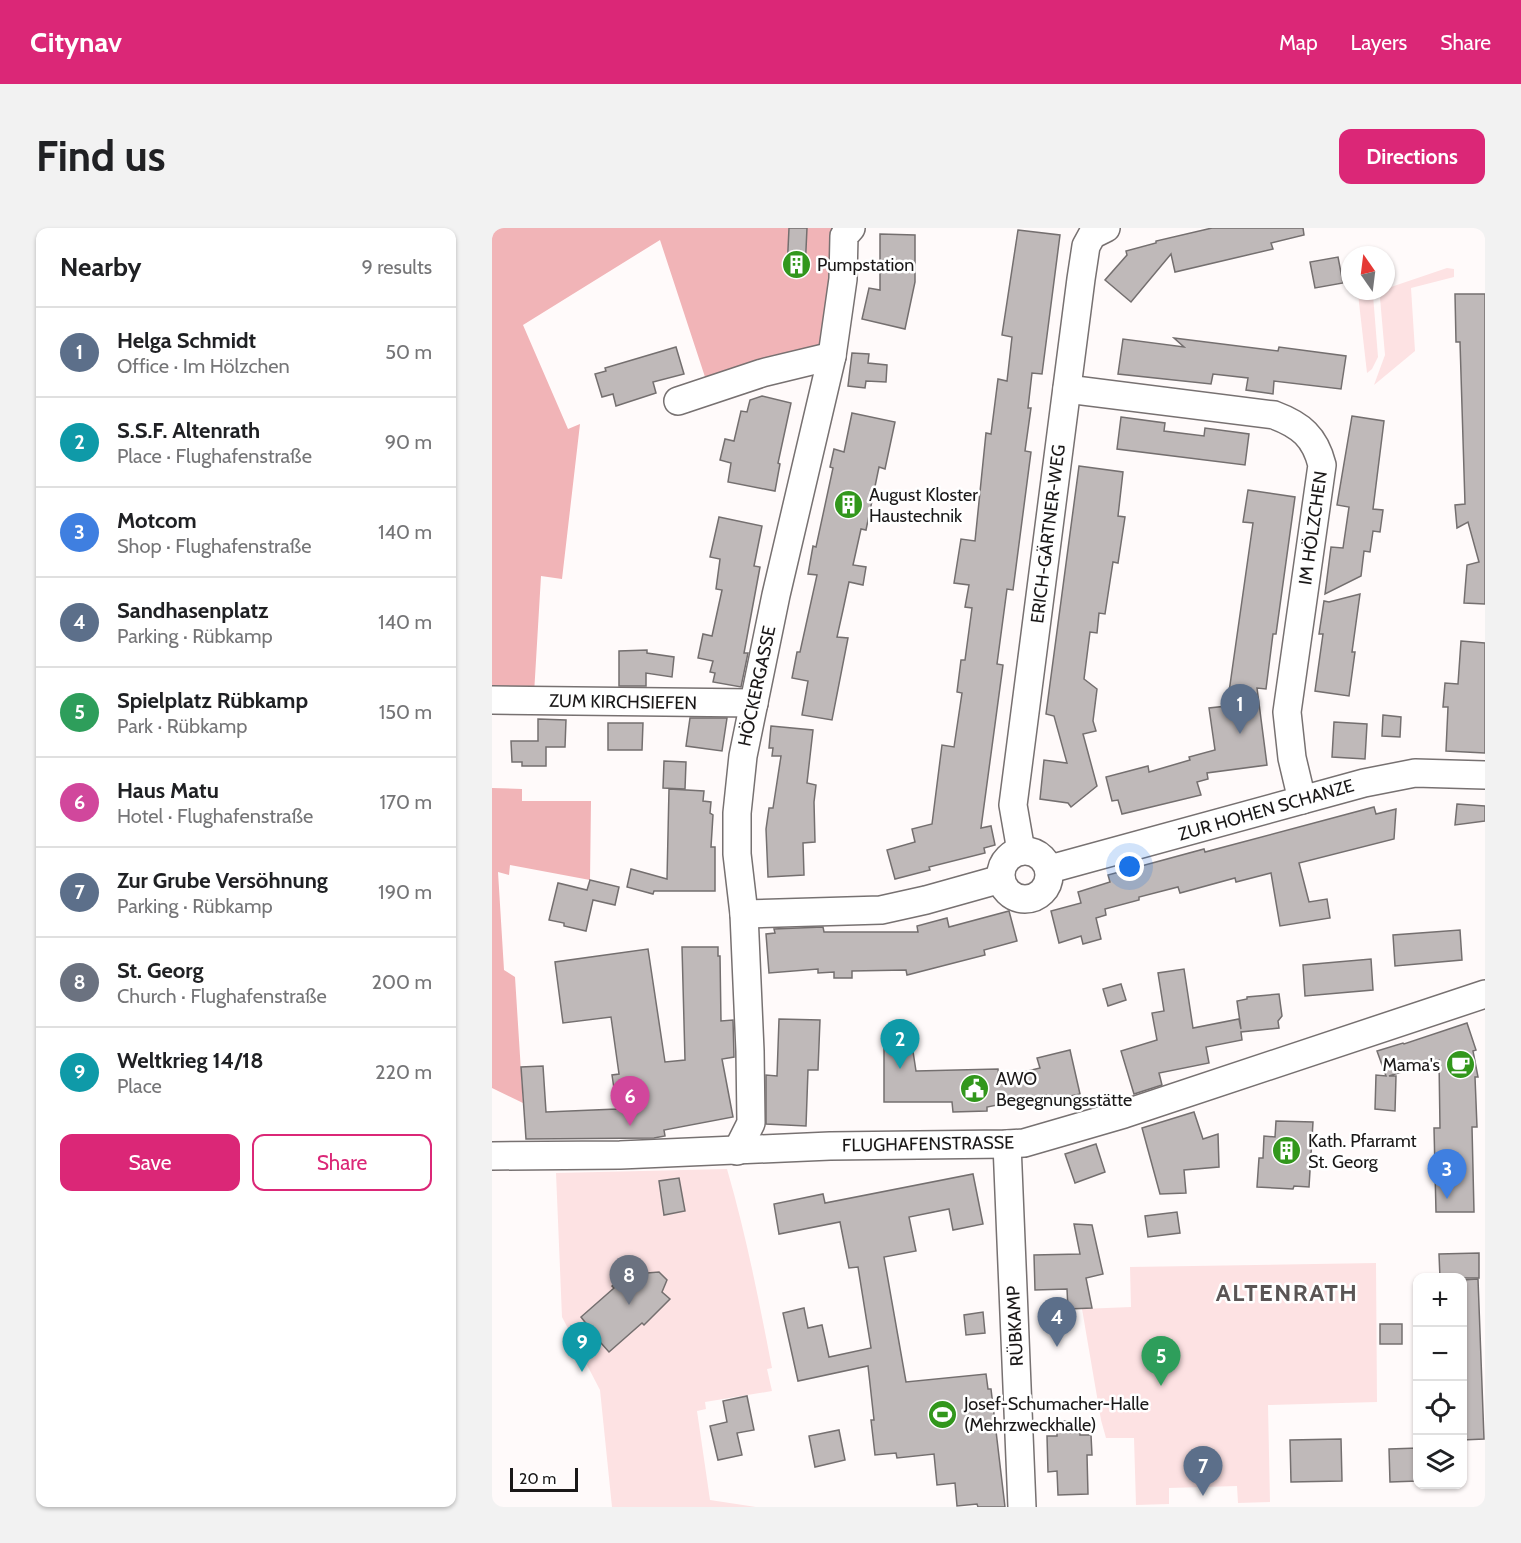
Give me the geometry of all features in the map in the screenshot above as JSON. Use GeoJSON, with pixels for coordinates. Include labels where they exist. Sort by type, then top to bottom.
{"type":"FeatureCollection","features":[{"type":"Feature","properties":{"kind":"street","name":"HÖCKERGASSE"},"geometry":{"type":"LineString","coordinates":[[737,1151],[751,1123],[744,914],[737,854],[737,813],[743,756],[786,552],[832,356],[843,279],[844,236],[851,228]]}},
{"type":"Feature","properties":{"kind":"street","name":"ERICH-GÄRTNER-WEG"},"geometry":{"type":"LineString","coordinates":[[1021,851],[1013,805],[1086,246],[1092,235],[1106,228]]}},
{"type":"Feature","properties":{"kind":"street"},"geometry":{"type":"LineString","coordinates":[[678,401],[762,373],[832,356]]}},
{"type":"Feature","properties":{"kind":"street","name":"IM HÖLZCHEN"},"geometry":{"type":"LineString","coordinates":[[1067,389],[1274,415],[1301,428],[1318,449],[1322,465],[1287,712],[1292,758],[1302,800]]}},
{"type":"Feature","properties":{"kind":"street","name":"ZUM KIRCHSIEFEN"},"geometry":{"type":"LineString","coordinates":[[492,700],[754,703]]}},
{"type":"Feature","properties":{"kind":"street","name":"ZUR HOHEN SCHANZE"},"geometry":{"type":"LineString","coordinates":[[1050,869],[1364,783],[1415,773],[1485,775]]}},
{"type":"Feature","properties":{"kind":"street"},"geometry":{"type":"LineString","coordinates":[[1021,851],[1036,852],[1050,869],[1045,889],[1038,896],[1027,899],[1012,895],[1001,879],[1004,862],[1011,855],[1021,851]]}},
{"type":"Feature","properties":{"kind":"street"},"geometry":{"type":"LineString","coordinates":[[744,914],[880,910],[1001,879]]}},
{"type":"Feature","properties":{"kind":"street","name":"FLUGHAFENSTRASSE"},"geometry":{"type":"LineString","coordinates":[[492,1156],[591,1156],[830,1146],[1024,1143],[1114,1117],[1485,994]]}},
{"type":"Feature","properties":{"kind":"street","name":"RÜBKAMP"},"geometry":{"type":"LineString","coordinates":[[1007,1144],[1022,1507]]}},
{"type":"Feature","properties":{"kind":"shaded area"},"geometry":{"type":"Polygon","coordinates":[[[492,228],[835,228],[826,346],[707,383],[660,240],[523,325],[568,429],[580,424],[562,579],[541,576],[534,694],[492,693],[492,228]]]}},
{"type":"Feature","properties":{"kind":"shaded area"},"geometry":{"type":"Polygon","coordinates":[[[1447,268],[1454,269],[1454,277],[1411,288],[1415,351],[1374,385],[1385,355],[1380,300],[1395,300],[1395,286],[1447,268]]]}},
{"type":"Feature","properties":{"kind":"shaded area"},"geometry":{"type":"Polygon","coordinates":[[[1359,300],[1373,300],[1378,357],[1372,369],[1367,373],[1359,300]]]}},
{"type":"Feature","properties":{"kind":"shaded area"},"geometry":{"type":"Polygon","coordinates":[[[492,788],[522,789],[522,801],[591,801],[590,880],[510,865],[509,875],[498,872],[504,970],[515,977],[523,1103],[492,1088],[492,788]]]}},
{"type":"Feature","properties":{"kind":"shaded area"},"geometry":{"type":"Polygon","coordinates":[[[727,1169],[762,1318],[772,1368],[767,1369],[772,1391],[705,1402],[706,1409],[697,1411],[710,1500],[756,1507],[612,1507],[600,1390],[562,1317],[556,1173],[727,1169]]]}},
{"type":"Feature","properties":{"kind":"shaded area"},"geometry":{"type":"Polygon","coordinates":[[[1376,1263],[1377,1402],[1268,1405],[1270,1502],[1238,1503],[1237,1486],[1169,1488],[1169,1504],[1136,1505],[1134,1438],[1106,1438],[1082,1309],[1131,1307],[1130,1267],[1376,1263]]]}},
{"type":"Feature","properties":{"kind":"building"},"geometry":{"type":"Polygon","coordinates":[[[789,228],[807,228],[805,271],[787,271],[789,228]]]}},
{"type":"Feature","properties":{"kind":"building"},"geometry":{"type":"Polygon","coordinates":[[[1212,228],[1303,228],[1304,235],[1271,243],[1273,249],[1175,272],[1171,254],[1131,302],[1105,280],[1127,255],[1126,251],[1156,243],[1156,241],[1212,228]]]}},
{"type":"Feature","properties":{"kind":"building"},"geometry":{"type":"Polygon","coordinates":[[[1018,230],[1060,235],[1042,374],[1032,373],[1028,408],[1031,408],[1025,451],[1031,452],[1013,590],[1007,589],[997,664],[1003,665],[981,828],[991,826],[995,845],[984,848],[985,853],[929,867],[930,870],[895,879],[887,850],[915,842],[912,829],[932,824],[942,745],[954,747],[962,693],[957,692],[961,660],[965,660],[972,608],[965,607],[969,585],[954,583],[961,539],[975,541],[986,433],[991,434],[998,379],[1007,381],[1012,337],[1002,335],[1018,230]]]}},
{"type":"Feature","properties":{"kind":"building"},"geometry":{"type":"Polygon","coordinates":[[[880,234],[915,235],[915,282],[905,329],[862,319],[869,288],[880,290],[880,234]]]}},
{"type":"Feature","properties":{"kind":"building"},"geometry":{"type":"Polygon","coordinates":[[[1338,257],[1341,283],[1315,288],[1310,262],[1338,257]]]}},
{"type":"Feature","properties":{"kind":"building"},"geometry":{"type":"Polygon","coordinates":[[[1455,294],[1485,294],[1485,604],[1464,603],[1467,565],[1479,562],[1468,522],[1457,528],[1455,505],[1465,504],[1460,342],[1456,342],[1455,294]]]}},
{"type":"Feature","properties":{"kind":"building"},"geometry":{"type":"Polygon","coordinates":[[[1174,338],[1278,351],[1279,347],[1346,356],[1341,389],[1274,381],[1273,394],[1246,390],[1248,378],[1213,374],[1211,384],[1118,374],[1123,339],[1184,347],[1174,338]]]}},
{"type":"Feature","properties":{"kind":"building"},"geometry":{"type":"Polygon","coordinates":[[[676,347],[684,374],[653,382],[656,393],[616,406],[613,394],[602,397],[595,374],[606,371],[605,368],[676,347]]]}},
{"type":"Feature","properties":{"kind":"building"},"geometry":{"type":"Polygon","coordinates":[[[852,353],[869,354],[868,363],[887,365],[886,382],[866,381],[865,388],[848,386],[852,353]]]}},
{"type":"Feature","properties":{"kind":"building"},"geometry":{"type":"Polygon","coordinates":[[[762,396],[791,403],[778,463],[780,464],[775,491],[728,482],[731,463],[720,460],[725,439],[734,441],[741,411],[747,412],[750,400],[762,396]]]}},
{"type":"Feature","properties":{"kind":"building"},"geometry":{"type":"Polygon","coordinates":[[[852,413],[895,422],[885,469],[879,467],[866,530],[861,529],[853,565],[866,567],[863,585],[849,582],[837,637],[848,638],[832,720],[802,715],[808,681],[792,678],[817,575],[808,574],[833,468],[830,467],[834,449],[844,452],[852,413]]]}},
{"type":"Feature","properties":{"kind":"building"},"geometry":{"type":"Polygon","coordinates":[[[1352,416],[1384,421],[1373,509],[1383,510],[1380,532],[1373,531],[1370,552],[1364,551],[1361,576],[1325,594],[1331,547],[1343,548],[1349,507],[1337,505],[1352,416]]]}},
{"type":"Feature","properties":{"kind":"building"},"geometry":{"type":"Polygon","coordinates":[[[1121,417],[1165,423],[1164,431],[1204,436],[1205,428],[1249,434],[1245,465],[1117,449],[1121,417]]]}},
{"type":"Feature","properties":{"kind":"building"},"geometry":{"type":"Polygon","coordinates":[[[1079,466],[1123,472],[1118,516],[1125,517],[1118,563],[1113,562],[1105,614],[1099,613],[1097,633],[1090,632],[1084,679],[1097,689],[1093,721],[1096,731],[1083,734],[1097,786],[1071,807],[1068,803],[1040,799],[1044,760],[1067,763],[1054,716],[1046,714],[1079,466]]]}},
{"type":"Feature","properties":{"kind":"building"},"geometry":{"type":"Polygon","coordinates":[[[1248,490],[1295,497],[1266,689],[1257,688],[1267,765],[1207,773],[1208,779],[1197,782],[1201,795],[1122,814],[1118,800],[1112,801],[1106,777],[1148,766],[1149,772],[1215,750],[1209,708],[1227,706],[1253,523],[1243,522],[1248,490]]]}},
{"type":"Feature","properties":{"kind":"building"},"geometry":{"type":"Polygon","coordinates":[[[719,517],[762,526],[754,566],[760,567],[744,653],[748,653],[741,687],[713,682],[715,673],[710,672],[713,661],[698,658],[703,634],[712,636],[722,590],[716,589],[720,559],[710,557],[719,517]]]}},
{"type":"Feature","properties":{"kind":"building"},"geometry":{"type":"Polygon","coordinates":[[[1360,594],[1349,696],[1315,691],[1323,634],[1319,634],[1324,601],[1329,602],[1360,594]]]}},
{"type":"Feature","properties":{"kind":"building"},"geometry":{"type":"Polygon","coordinates":[[[1461,641],[1485,643],[1485,753],[1446,751],[1448,707],[1443,707],[1445,683],[1458,684],[1461,641]]]}},
{"type":"Feature","properties":{"kind":"building"},"geometry":{"type":"Polygon","coordinates":[[[647,650],[647,653],[674,657],[672,677],[646,673],[646,686],[619,686],[619,651],[647,650]]]}},
{"type":"Feature","properties":{"kind":"building"},"geometry":{"type":"Polygon","coordinates":[[[1383,715],[1401,717],[1400,737],[1382,736],[1383,715]]]}},
{"type":"Feature","properties":{"kind":"building"},"geometry":{"type":"Polygon","coordinates":[[[690,718],[727,718],[722,751],[686,746],[690,718]]]}},
{"type":"Feature","properties":{"kind":"building"},"geometry":{"type":"Polygon","coordinates":[[[538,719],[566,720],[565,747],[546,747],[546,766],[522,766],[522,762],[512,762],[511,741],[538,741],[538,719]]]}},
{"type":"Feature","properties":{"kind":"building"},"geometry":{"type":"Polygon","coordinates":[[[1334,722],[1367,724],[1365,759],[1332,757],[1334,722]]]}},
{"type":"Feature","properties":{"kind":"building"},"geometry":{"type":"Polygon","coordinates":[[[608,723],[643,723],[642,750],[608,750],[608,723]]]}},
{"type":"Feature","properties":{"kind":"building"},"geometry":{"type":"Polygon","coordinates":[[[771,726],[813,730],[807,783],[816,785],[815,842],[803,843],[804,875],[768,877],[766,829],[769,808],[773,808],[781,756],[772,756],[773,748],[769,748],[771,726]]]}},
{"type":"Feature","properties":{"kind":"building"},"geometry":{"type":"Polygon","coordinates":[[[664,761],[686,762],[685,789],[663,788],[664,761]]]}},
{"type":"Feature","properties":{"kind":"building"},"geometry":{"type":"Polygon","coordinates":[[[669,789],[704,791],[703,801],[711,802],[710,813],[713,815],[711,847],[715,847],[715,891],[654,891],[653,894],[627,887],[631,869],[667,879],[669,789]]]}},
{"type":"Feature","properties":{"kind":"building"},"geometry":{"type":"Polygon","coordinates":[[[1457,804],[1485,806],[1485,821],[1455,825],[1457,804]]]}},
{"type":"Feature","properties":{"kind":"building"},"geometry":{"type":"Polygon","coordinates":[[[1374,807],[1376,814],[1396,809],[1394,839],[1299,863],[1309,902],[1327,899],[1330,918],[1280,926],[1271,873],[1236,882],[1235,878],[1180,893],[1178,887],[1139,897],[1139,900],[1105,909],[1106,915],[1096,918],[1101,939],[1083,944],[1081,936],[1059,943],[1051,911],[1081,903],[1078,892],[1110,882],[1108,875],[1374,807]]]}},
{"type":"Feature","properties":{"kind":"building"},"geometry":{"type":"Polygon","coordinates":[[[590,880],[619,887],[615,905],[593,900],[586,931],[549,920],[558,883],[587,890],[590,880]]]}},
{"type":"Feature","properties":{"kind":"building"},"geometry":{"type":"Polygon","coordinates":[[[1009,911],[1017,941],[984,950],[985,955],[907,975],[906,970],[852,971],[852,978],[834,978],[834,972],[818,973],[818,969],[769,973],[766,934],[775,933],[774,929],[823,927],[824,932],[918,932],[917,926],[947,918],[949,927],[1009,911]]]}},
{"type":"Feature","properties":{"kind":"building"},"geometry":{"type":"Polygon","coordinates":[[[1460,930],[1462,960],[1395,966],[1393,935],[1460,930]]]}},
{"type":"Feature","properties":{"kind":"building"},"geometry":{"type":"Polygon","coordinates":[[[682,947],[718,947],[721,1021],[733,1020],[734,1057],[722,1059],[733,1117],[664,1130],[665,1136],[654,1138],[526,1139],[521,1067],[543,1066],[546,1112],[617,1109],[612,1075],[619,1074],[611,1017],[563,1023],[555,962],[648,949],[665,1062],[685,1060],[682,947]]]}},
{"type":"Feature","properties":{"kind":"building"},"geometry":{"type":"Polygon","coordinates":[[[1371,959],[1373,990],[1305,996],[1303,965],[1371,959]]]}},
{"type":"Feature","properties":{"kind":"building"},"geometry":{"type":"Polygon","coordinates":[[[1184,969],[1193,1028],[1239,1019],[1241,1029],[1237,1001],[1247,999],[1247,997],[1279,994],[1282,1016],[1278,1021],[1279,1028],[1241,1032],[1242,1040],[1206,1047],[1209,1063],[1159,1073],[1162,1085],[1134,1094],[1121,1051],[1157,1040],[1152,1013],[1164,1011],[1158,973],[1184,969]]]}},
{"type":"Feature","properties":{"kind":"building"},"geometry":{"type":"Polygon","coordinates":[[[1121,984],[1126,1000],[1108,1006],[1103,989],[1121,984]]]}},
{"type":"Feature","properties":{"kind":"building"},"geometry":{"type":"Polygon","coordinates":[[[779,1019],[820,1020],[818,1070],[808,1070],[806,1126],[766,1124],[766,1075],[777,1076],[779,1019]]]}},
{"type":"Feature","properties":{"kind":"building"},"geometry":{"type":"Polygon","coordinates":[[[1467,1023],[1476,1050],[1473,1051],[1478,1077],[1475,1077],[1477,1127],[1472,1127],[1474,1212],[1436,1212],[1434,1128],[1440,1128],[1439,1060],[1389,1076],[1396,1076],[1395,1111],[1375,1109],[1376,1075],[1386,1076],[1377,1051],[1467,1023]]]}},
{"type":"Feature","properties":{"kind":"building"},"geometry":{"type":"Polygon","coordinates":[[[884,1032],[910,1032],[916,1071],[998,1069],[999,1078],[1040,1068],[1037,1058],[1070,1050],[1080,1094],[1047,1101],[1046,1095],[987,1107],[987,1111],[953,1112],[952,1102],[884,1102],[884,1032]]]}},
{"type":"Feature","properties":{"kind":"building"},"geometry":{"type":"Polygon","coordinates":[[[1194,1112],[1203,1139],[1218,1134],[1219,1167],[1184,1170],[1186,1193],[1160,1194],[1142,1128],[1194,1112]]]}},
{"type":"Feature","properties":{"kind":"building","name":"Kath. Pfarramt St. Georg"},"geometry":{"type":"Polygon","coordinates":[[[1276,1121],[1313,1122],[1309,1187],[1294,1186],[1293,1189],[1257,1187],[1259,1158],[1263,1158],[1264,1136],[1275,1137],[1276,1121]]]}},
{"type":"Feature","properties":{"kind":"building"},"geometry":{"type":"Polygon","coordinates":[[[1096,1144],[1105,1172],[1075,1183],[1065,1154],[1096,1144]]]}},
{"type":"Feature","properties":{"kind":"building"},"geometry":{"type":"Polygon","coordinates":[[[973,1174],[983,1224],[953,1230],[949,1209],[909,1217],[916,1251],[884,1257],[906,1382],[986,1374],[988,1389],[991,1389],[1005,1507],[978,1507],[977,1504],[957,1506],[955,1483],[937,1485],[934,1454],[897,1458],[896,1453],[875,1455],[868,1366],[798,1381],[783,1313],[804,1308],[808,1328],[822,1325],[829,1357],[871,1348],[858,1267],[849,1268],[840,1222],[779,1234],[774,1204],[823,1194],[825,1203],[973,1174]]]}},
{"type":"Feature","properties":{"kind":"building"},"geometry":{"type":"Polygon","coordinates":[[[679,1178],[685,1211],[664,1215],[659,1181],[679,1178]]]}},
{"type":"Feature","properties":{"kind":"building"},"geometry":{"type":"Polygon","coordinates":[[[1177,1212],[1180,1233],[1148,1237],[1145,1216],[1177,1212]]]}},
{"type":"Feature","properties":{"kind":"building"},"geometry":{"type":"Polygon","coordinates":[[[1074,1224],[1092,1225],[1103,1274],[1086,1278],[1092,1308],[1068,1309],[1067,1289],[1035,1290],[1034,1255],[1080,1254],[1074,1224]]]}},
{"type":"Feature","properties":{"kind":"building"},"geometry":{"type":"Polygon","coordinates":[[[1479,1253],[1479,1278],[1467,1278],[1467,1273],[1440,1273],[1439,1254],[1479,1253]]]}},
{"type":"Feature","properties":{"kind":"building"},"geometry":{"type":"Polygon","coordinates":[[[641,1265],[647,1273],[659,1272],[667,1280],[662,1292],[670,1299],[644,1325],[642,1323],[609,1352],[601,1343],[587,1354],[574,1338],[588,1326],[581,1317],[614,1288],[612,1286],[641,1265]]]}},
{"type":"Feature","properties":{"kind":"building"},"geometry":{"type":"Polygon","coordinates":[[[1478,1279],[1484,1439],[1467,1440],[1467,1280],[1478,1279]]]}},
{"type":"Feature","properties":{"kind":"building"},"geometry":{"type":"Polygon","coordinates":[[[983,1312],[985,1333],[966,1335],[964,1315],[983,1312]]]}},
{"type":"Feature","properties":{"kind":"building"},"geometry":{"type":"Polygon","coordinates":[[[1380,1324],[1402,1324],[1402,1344],[1380,1344],[1380,1324]]]}},
{"type":"Feature","properties":{"kind":"building"},"geometry":{"type":"Polygon","coordinates":[[[747,1396],[754,1430],[737,1433],[742,1455],[718,1460],[710,1426],[727,1422],[723,1401],[747,1396]]]}},
{"type":"Feature","properties":{"kind":"building"},"geometry":{"type":"Polygon","coordinates":[[[1057,1421],[1080,1421],[1080,1435],[1091,1435],[1092,1455],[1087,1455],[1088,1494],[1058,1495],[1057,1471],[1048,1472],[1047,1436],[1057,1436],[1057,1421]]]}},
{"type":"Feature","properties":{"kind":"building"},"geometry":{"type":"Polygon","coordinates":[[[839,1430],[845,1460],[815,1467],[809,1436],[839,1430]]]}},
{"type":"Feature","properties":{"kind":"building"},"geometry":{"type":"Polygon","coordinates":[[[1341,1439],[1342,1481],[1291,1482],[1290,1440],[1341,1439]]]}},
{"type":"Feature","properties":{"kind":"building"},"geometry":{"type":"Polygon","coordinates":[[[1413,1448],[1413,1481],[1390,1482],[1389,1449],[1413,1448]]]}},
{"type":"Feature","properties":{"kind":"place","name":"Pumpstation"},"geometry":{"type":"Point","coordinates":[796,265]}},
{"type":"Feature","properties":{"kind":"place","name":"August Kloster Haustechnik"},"geometry":{"type":"Point","coordinates":[848,505]}},
{"type":"Feature","properties":{"kind":"place","name":"Helga Schmidt"},"geometry":{"type":"Point","coordinates":[1240,734]}},
{"type":"Feature","properties":{"kind":"place","name":"Mama's"},"geometry":{"type":"Point","coordinates":[1461,1065]}},
{"type":"Feature","properties":{"kind":"place","name":"S.S.F. Altenrath"},"geometry":{"type":"Point","coordinates":[900,1069]}},
{"type":"Feature","properties":{"kind":"place","name":"AWO Begegnungsstätte"},"geometry":{"type":"Point","coordinates":[975,1089]}},
{"type":"Feature","properties":{"kind":"place","name":"Haus Matu"},"geometry":{"type":"Point","coordinates":[630,1126]}},
{"type":"Feature","properties":{"kind":"place","name":"Kath. Pfarramt St. Georg"},"geometry":{"type":"Point","coordinates":[1287,1151]}},
{"type":"Feature","properties":{"kind":"place","name":"Motcom"},"geometry":{"type":"Point","coordinates":[1447,1199]}},
{"type":"Feature","properties":{"kind":"place","name":"St. Georg"},"geometry":{"type":"Point","coordinates":[629,1305]}},
{"type":"Feature","properties":{"kind":"place","name":"Sandhasenplatz"},"geometry":{"type":"Point","coordinates":[1057,1347]}},
{"type":"Feature","properties":{"kind":"place","name":"Weltkrieg 14/18"},"geometry":{"type":"Point","coordinates":[582,1372]}},
{"type":"Feature","properties":{"kind":"place","name":"Spielplatz Rübkamp"},"geometry":{"type":"Point","coordinates":[1161,1386]}},
{"type":"Feature","properties":{"kind":"place","name":"Josef-Schumacher-Halle (Mehrzweckhalle)"},"geometry":{"type":"Point","coordinates":[943,1414]}},
{"type":"Feature","properties":{"kind":"place","name":"Zur Grube Versöhnung"},"geometry":{"type":"Point","coordinates":[1203,1496]}},
{"type":"Feature","properties":{"kind":"district","name":"ALTENRATH"},"geometry":{"type":"Point","coordinates":[1287,1292]}}]}
